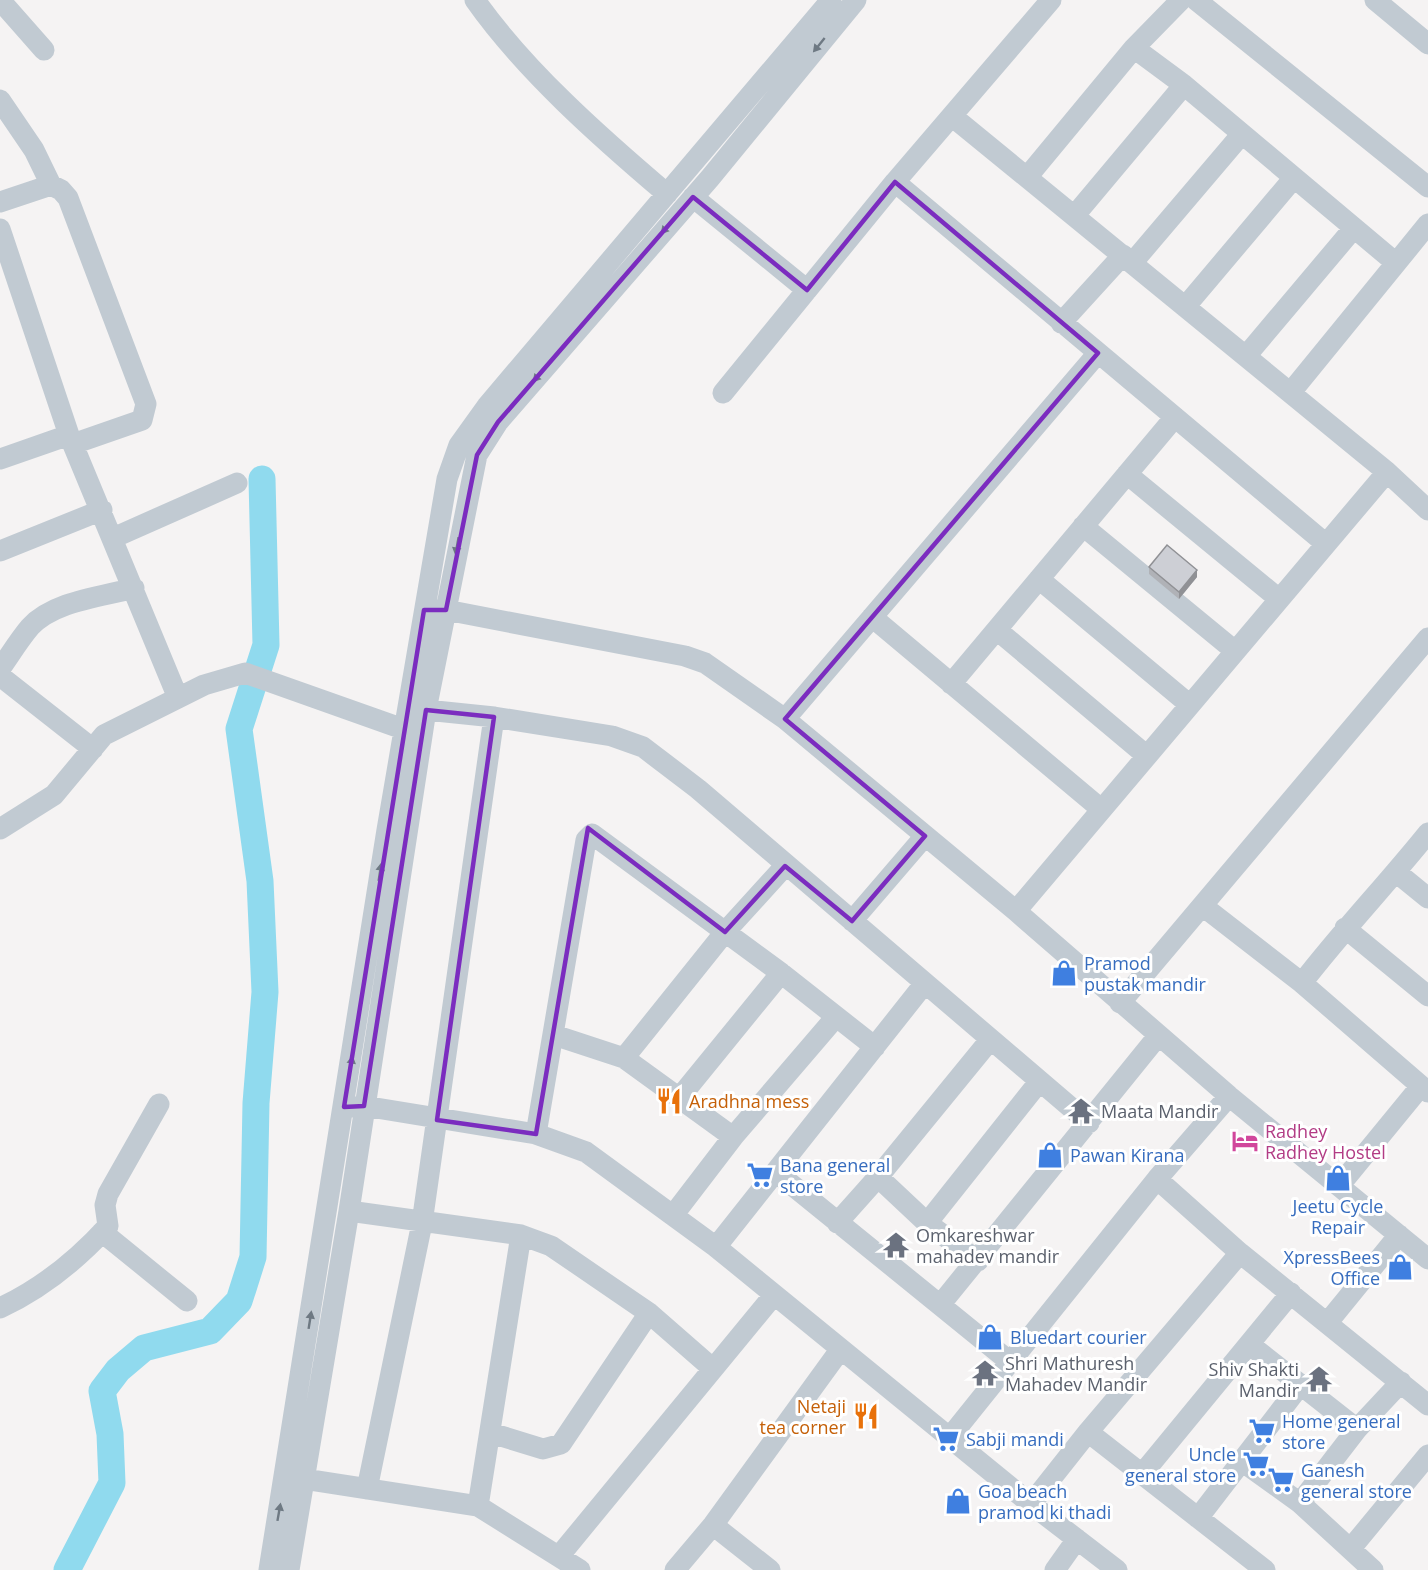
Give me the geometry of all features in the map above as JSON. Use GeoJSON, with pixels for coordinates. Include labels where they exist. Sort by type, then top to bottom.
{"type":"FeatureCollection","features":[{"type":"Feature","properties":{"kind":"street"},"geometry":{"type":"LineString","coordinates":[[0,0],[44,50]]}},
{"type":"Feature","properties":{"kind":"street"},"geometry":{"type":"LineString","coordinates":[[475,0],[494,27],[541,77],[667,194]]}},
{"type":"Feature","properties":{"kind":"street"},"geometry":{"type":"LineString","coordinates":[[289,1570],[349,1211],[354,1106],[387,830],[406,730],[447,479],[459,445],[487,406],[831,0]]}},
{"type":"Feature","properties":{"kind":"street"},"geometry":{"type":"LineString","coordinates":[[269,1570],[426,710],[477,455],[498,422],[693,196],[856,0]]}},
{"type":"Feature","properties":{"kind":"street"},"geometry":{"type":"LineString","coordinates":[[723,393],[895,182],[1051,0]]}},
{"type":"Feature","properties":{"kind":"street"},"geometry":{"type":"LineString","coordinates":[[1028,176],[1134,48],[1180,0]]}},
{"type":"Feature","properties":{"kind":"street"},"geometry":{"type":"LineString","coordinates":[[1196,0],[1428,187]]}},
{"type":"Feature","properties":{"kind":"street"},"geometry":{"type":"LineString","coordinates":[[1375,0],[1424,34]]}},
{"type":"Feature","properties":{"kind":"street"},"geometry":{"type":"LineString","coordinates":[[1134,48],[1184,85],[1293,179],[1396,263]]}},
{"type":"Feature","properties":{"kind":"street"},"geometry":{"type":"LineString","coordinates":[[1075,214],[1184,85]]}},
{"type":"Feature","properties":{"kind":"street"},"geometry":{"type":"LineString","coordinates":[[0,100],[34,150],[51,185],[62,190],[69,198],[146,404],[142,420],[1,456]]}},
{"type":"Feature","properties":{"kind":"street"},"geometry":{"type":"LineString","coordinates":[[953,117],[1291,392],[1387,472],[1428,510]]}},
{"type":"Feature","properties":{"kind":"street"},"geometry":{"type":"LineString","coordinates":[[1061,323],[1128,258],[1241,135]]}},
{"type":"Feature","properties":{"kind":"street"},"geometry":{"type":"LineString","coordinates":[[1185,307],[1293,179]]}},
{"type":"Feature","properties":{"kind":"street"},"geometry":{"type":"LineString","coordinates":[[895,182],[1326,544]]}},
{"type":"Feature","properties":{"kind":"street"},"geometry":{"type":"LineString","coordinates":[[0,202],[51,185]]}},
{"type":"Feature","properties":{"kind":"street"},"geometry":{"type":"LineString","coordinates":[[693,196],[807,290]]}},
{"type":"Feature","properties":{"kind":"street"},"geometry":{"type":"LineString","coordinates":[[1291,392],[1428,224]]}},
{"type":"Feature","properties":{"kind":"street"},"geometry":{"type":"LineString","coordinates":[[0,229],[71,439],[178,698]]}},
{"type":"Feature","properties":{"kind":"street"},"geometry":{"type":"LineString","coordinates":[[1246,356],[1353,229]]}},
{"type":"Feature","properties":{"kind":"street"},"geometry":{"type":"LineString","coordinates":[[785,719],[1098,352]]}},
{"type":"Feature","properties":{"kind":"street"},"geometry":{"type":"LineString","coordinates":[[951,684],[1175,417]]}},
{"type":"Feature","properties":{"kind":"street"},"geometry":{"type":"LineString","coordinates":[[1016,911],[1387,472]]}},
{"type":"Feature","properties":{"kind":"street"},"geometry":{"type":"LineString","coordinates":[[1127,474],[1279,599]]}},
{"type":"Feature","properties":{"kind":"street"},"geometry":{"type":"LineString","coordinates":[[113,538],[237,483]]}},
{"type":"Feature","properties":{"kind":"street"},"geometry":{"type":"LineString","coordinates":[[0,550],[102,510]]}},
{"type":"Feature","properties":{"kind":"street"},"geometry":{"type":"LineString","coordinates":[[1083,526],[1235,651]]}},
{"type":"Feature","properties":{"kind":"street"},"geometry":{"type":"LineString","coordinates":[[1040,579],[1190,705]]}},
{"type":"Feature","properties":{"kind":"street"},"geometry":{"type":"LineString","coordinates":[[0,669],[32,626],[44,617],[59,608],[134,588]]}},
{"type":"Feature","properties":{"kind":"street"},"geometry":{"type":"LineString","coordinates":[[424,610],[446,610],[685,656],[705,663],[785,719],[1016,911],[1229,1096],[1428,1259]]}},
{"type":"Feature","properties":{"kind":"street"},"geometry":{"type":"LineString","coordinates":[[872,617],[1101,809]]}},
{"type":"Feature","properties":{"kind":"street"},"geometry":{"type":"LineString","coordinates":[[997,630],[1147,756]]}},
{"type":"Feature","properties":{"kind":"street"},"geometry":{"type":"LineString","coordinates":[[1120,1003],[1204,907],[1428,639]]}},
{"type":"Feature","properties":{"kind":"street"},"geometry":{"type":"LineString","coordinates":[[5,826],[54,795],[104,735],[204,685],[245,673],[406,730]]}},
{"type":"Feature","properties":{"kind":"street"},"geometry":{"type":"LineString","coordinates":[[0,676],[93,749]]}},
{"type":"Feature","properties":{"kind":"street"},"geometry":{"type":"LineString","coordinates":[[426,710],[494,717],[612,736],[643,747],[698,789],[784,866],[1089,1123]]}},
{"type":"Feature","properties":{"kind":"street"},"geometry":{"type":"LineString","coordinates":[[367,1489],[422,1223],[494,717]]}},
{"type":"Feature","properties":{"kind":"street"},"geometry":{"type":"LineString","coordinates":[[1302,983],[1345,928],[1428,833]]}},
{"type":"Feature","properties":{"kind":"street"},"geometry":{"type":"LineString","coordinates":[[536,1134],[586,840],[592,834],[781,973],[835,1018],[875,1047]]}},
{"type":"Feature","properties":{"kind":"street"},"geometry":{"type":"LineString","coordinates":[[852,921],[925,836]]}},
{"type":"Feature","properties":{"kind":"street"},"geometry":{"type":"LineString","coordinates":[[624,1058],[725,932],[784,866]]}},
{"type":"Feature","properties":{"kind":"street"},"geometry":{"type":"LineString","coordinates":[[1396,872],[1428,898]]}},
{"type":"Feature","properties":{"kind":"street"},"geometry":{"type":"LineString","coordinates":[[1204,907],[1302,983],[1424,1089],[1339,1186]]}},
{"type":"Feature","properties":{"kind":"street"},"geometry":{"type":"LineString","coordinates":[[1345,928],[1428,996]]}},
{"type":"Feature","properties":{"kind":"street"},"geometry":{"type":"LineString","coordinates":[[680,1097],[781,973]]}},
{"type":"Feature","properties":{"kind":"street"},"geometry":{"type":"LineString","coordinates":[[716,1247],[925,983]]}},
{"type":"Feature","properties":{"kind":"street"},"geometry":{"type":"LineString","coordinates":[[674,1214],[734,1137],[835,1018]]}},
{"type":"Feature","properties":{"kind":"street"},"geometry":{"type":"LineString","coordinates":[[554,1035],[624,1058],[734,1137]]}},
{"type":"Feature","properties":{"kind":"street"},"geometry":{"type":"LineString","coordinates":[[940,1305],[978,1261],[1158,1036]]}},
{"type":"Feature","properties":{"kind":"street"},"geometry":{"type":"LineString","coordinates":[[837,1223],[878,1177],[990,1040]]}},
{"type":"Feature","properties":{"kind":"street"},"geometry":{"type":"LineString","coordinates":[[927,1223],[1039,1082]]}},
{"type":"Feature","properties":{"kind":"street"},"geometry":{"type":"LineString","coordinates":[[950,1437],[1156,1179],[1229,1096]]}},
{"type":"Feature","properties":{"kind":"street"},"geometry":{"type":"LineString","coordinates":[[0,1308],[56,1276],[102,1233],[110,1221],[105,1205],[108,1194],[159,1104]]}},
{"type":"Feature","properties":{"kind":"street"},"geometry":{"type":"LineString","coordinates":[[354,1106],[536,1134],[586,1152],[674,1214],[716,1247],[773,1296],[1031,1504],[1117,1570]]}},
{"type":"Feature","properties":{"kind":"street"},"geometry":{"type":"LineString","coordinates":[[776,1172],[1009,1361]]}},
{"type":"Feature","properties":{"kind":"street"},"geometry":{"type":"LineString","coordinates":[[878,1177],[927,1223],[978,1261]]}},
{"type":"Feature","properties":{"kind":"street"},"geometry":{"type":"LineString","coordinates":[[1156,1179],[1240,1253],[1428,1405]]}},
{"type":"Feature","properties":{"kind":"street"},"geometry":{"type":"LineString","coordinates":[[349,1211],[521,1235],[551,1246],[649,1313],[711,1368]]}},
{"type":"Feature","properties":{"kind":"street"},"geometry":{"type":"LineString","coordinates":[[102,1233],[187,1301]]}},
{"type":"Feature","properties":{"kind":"street"},"geometry":{"type":"LineString","coordinates":[[478,1506],[521,1235]]}},
{"type":"Feature","properties":{"kind":"street"},"geometry":{"type":"LineString","coordinates":[[1328,1323],[1399,1235]]}},
{"type":"Feature","properties":{"kind":"street"},"geometry":{"type":"LineString","coordinates":[[1031,1504],[1088,1432],[1240,1253]]}},
{"type":"Feature","properties":{"kind":"street"},"geometry":{"type":"LineString","coordinates":[[1143,1473],[1291,1293]]}},
{"type":"Feature","properties":{"kind":"street"},"geometry":{"type":"LineString","coordinates":[[560,1555],[711,1368],[773,1296]]}},
{"type":"Feature","properties":{"kind":"street"},"geometry":{"type":"LineString","coordinates":[[491,1433],[543,1449],[561,1444],[649,1313]]}},
{"type":"Feature","properties":{"kind":"street"},"geometry":{"type":"LineString","coordinates":[[1249,1344],[1357,1429]]}},
{"type":"Feature","properties":{"kind":"street"},"geometry":{"type":"LineString","coordinates":[[675,1570],[713,1525],[840,1350]]}},
{"type":"Feature","properties":{"kind":"street"},"geometry":{"type":"LineString","coordinates":[[1300,1503],[1357,1429],[1401,1382]]}},
{"type":"Feature","properties":{"kind":"street"},"geometry":{"type":"LineString","coordinates":[[1198,1518],[1301,1384]]}},
{"type":"Feature","properties":{"kind":"street"},"geometry":{"type":"LineString","coordinates":[[1088,1432],[1198,1518],[1241,1564],[1265,1570]]}},
{"type":"Feature","properties":{"kind":"street"},"geometry":{"type":"LineString","coordinates":[[1352,1547],[1428,1455]]}},
{"type":"Feature","properties":{"kind":"street"},"geometry":{"type":"LineString","coordinates":[[1243,1462],[1300,1503],[1352,1547],[1373,1570]]}},
{"type":"Feature","properties":{"kind":"street"},"geometry":{"type":"LineString","coordinates":[[304,1479],[478,1506],[560,1555],[580,1570]]}},
{"type":"Feature","properties":{"kind":"street"},"geometry":{"type":"LineString","coordinates":[[713,1525],[770,1570]]}},
{"type":"Feature","properties":{"kind":"street"},"geometry":{"type":"LineString","coordinates":[[1055,1570],[1077,1539]]}},
{"type":"Feature","properties":{"kind":"highlighted area"},"geometry":{"type":"Polygon","coordinates":[[[895,182],[1098,353],[785,719],[925,836],[852,921],[785,866],[725,932],[588,828],[536,1134],[437,1120],[494,717],[426,710],[364,1106],[344,1107],[424,610],[446,610],[477,455],[498,422],[693,197],[807,290],[895,182]]]}},
{"type":"Feature","properties":{"kind":"building"},"geometry":{"type":"Polygon","coordinates":[[[1167,545],[1197,570],[1179,592],[1149,567],[1167,545]]]}},
{"type":"Feature","properties":{"kind":"waterway"},"geometry":{"type":"LineString","coordinates":[[67,1570],[112,1483],[110,1434],[102,1391],[118,1370],[144,1348],[210,1331],[239,1301],[253,1257],[256,1103],[265,992],[260,881],[239,729],[266,645],[262,479]]}},
{"type":"Feature","properties":{"kind":"place","name":"Pramod pustak mandir"},"geometry":{"type":"Point","coordinates":[1064,973]}},
{"type":"Feature","properties":{"kind":"place","name":"Aradhna mess"},"geometry":{"type":"Point","coordinates":[669,1101]}},
{"type":"Feature","properties":{"kind":"place","name":"Maata Mandir"},"geometry":{"type":"Point","coordinates":[1081,1111]}},
{"type":"Feature","properties":{"kind":"place","name":"Radhey Radhey Hostel"},"geometry":{"type":"Point","coordinates":[1245,1141]}},
{"type":"Feature","properties":{"kind":"place","name":"Pawan Kirana"},"geometry":{"type":"Point","coordinates":[1050,1155]}},
{"type":"Feature","properties":{"kind":"place","name":"Bana general store"},"geometry":{"type":"Point","coordinates":[760,1175]}},
{"type":"Feature","properties":{"kind":"place","name":"Jeetu Cycle Repair"},"geometry":{"type":"Point","coordinates":[1338,1178]}},
{"type":"Feature","properties":{"kind":"place","name":"Omkareshwar mahadev mandir"},"geometry":{"type":"Point","coordinates":[896,1245]}},
{"type":"Feature","properties":{"kind":"place","name":"XpressBees Office"},"geometry":{"type":"Point","coordinates":[1400,1267]}},
{"type":"Feature","properties":{"kind":"place","name":"Bluedart courier"},"geometry":{"type":"Point","coordinates":[990,1337]}},
{"type":"Feature","properties":{"kind":"place","name":"Shri Mathuresh Mahadev Mandir"},"geometry":{"type":"Point","coordinates":[985,1373]}},
{"type":"Feature","properties":{"kind":"place","name":"Shiv Shakti Mandir"},"geometry":{"type":"Point","coordinates":[1319,1379]}},
{"type":"Feature","properties":{"kind":"place","name":"Netaji tea corner"},"geometry":{"type":"Point","coordinates":[866,1416]}},
{"type":"Feature","properties":{"kind":"place","name":"Home general store"},"geometry":{"type":"Point","coordinates":[1262,1431]}},
{"type":"Feature","properties":{"kind":"place","name":"Sabji mandi"},"geometry":{"type":"Point","coordinates":[946,1439]}},
{"type":"Feature","properties":{"kind":"place","name":"Uncle general store"},"geometry":{"type":"Point","coordinates":[1256,1464]}},
{"type":"Feature","properties":{"kind":"place","name":"Ganesh general store"},"geometry":{"type":"Point","coordinates":[1281,1480]}},
{"type":"Feature","properties":{"kind":"place","name":"Goa beach pramod ki thadi"},"geometry":{"type":"Point","coordinates":[958,1501]}}]}
